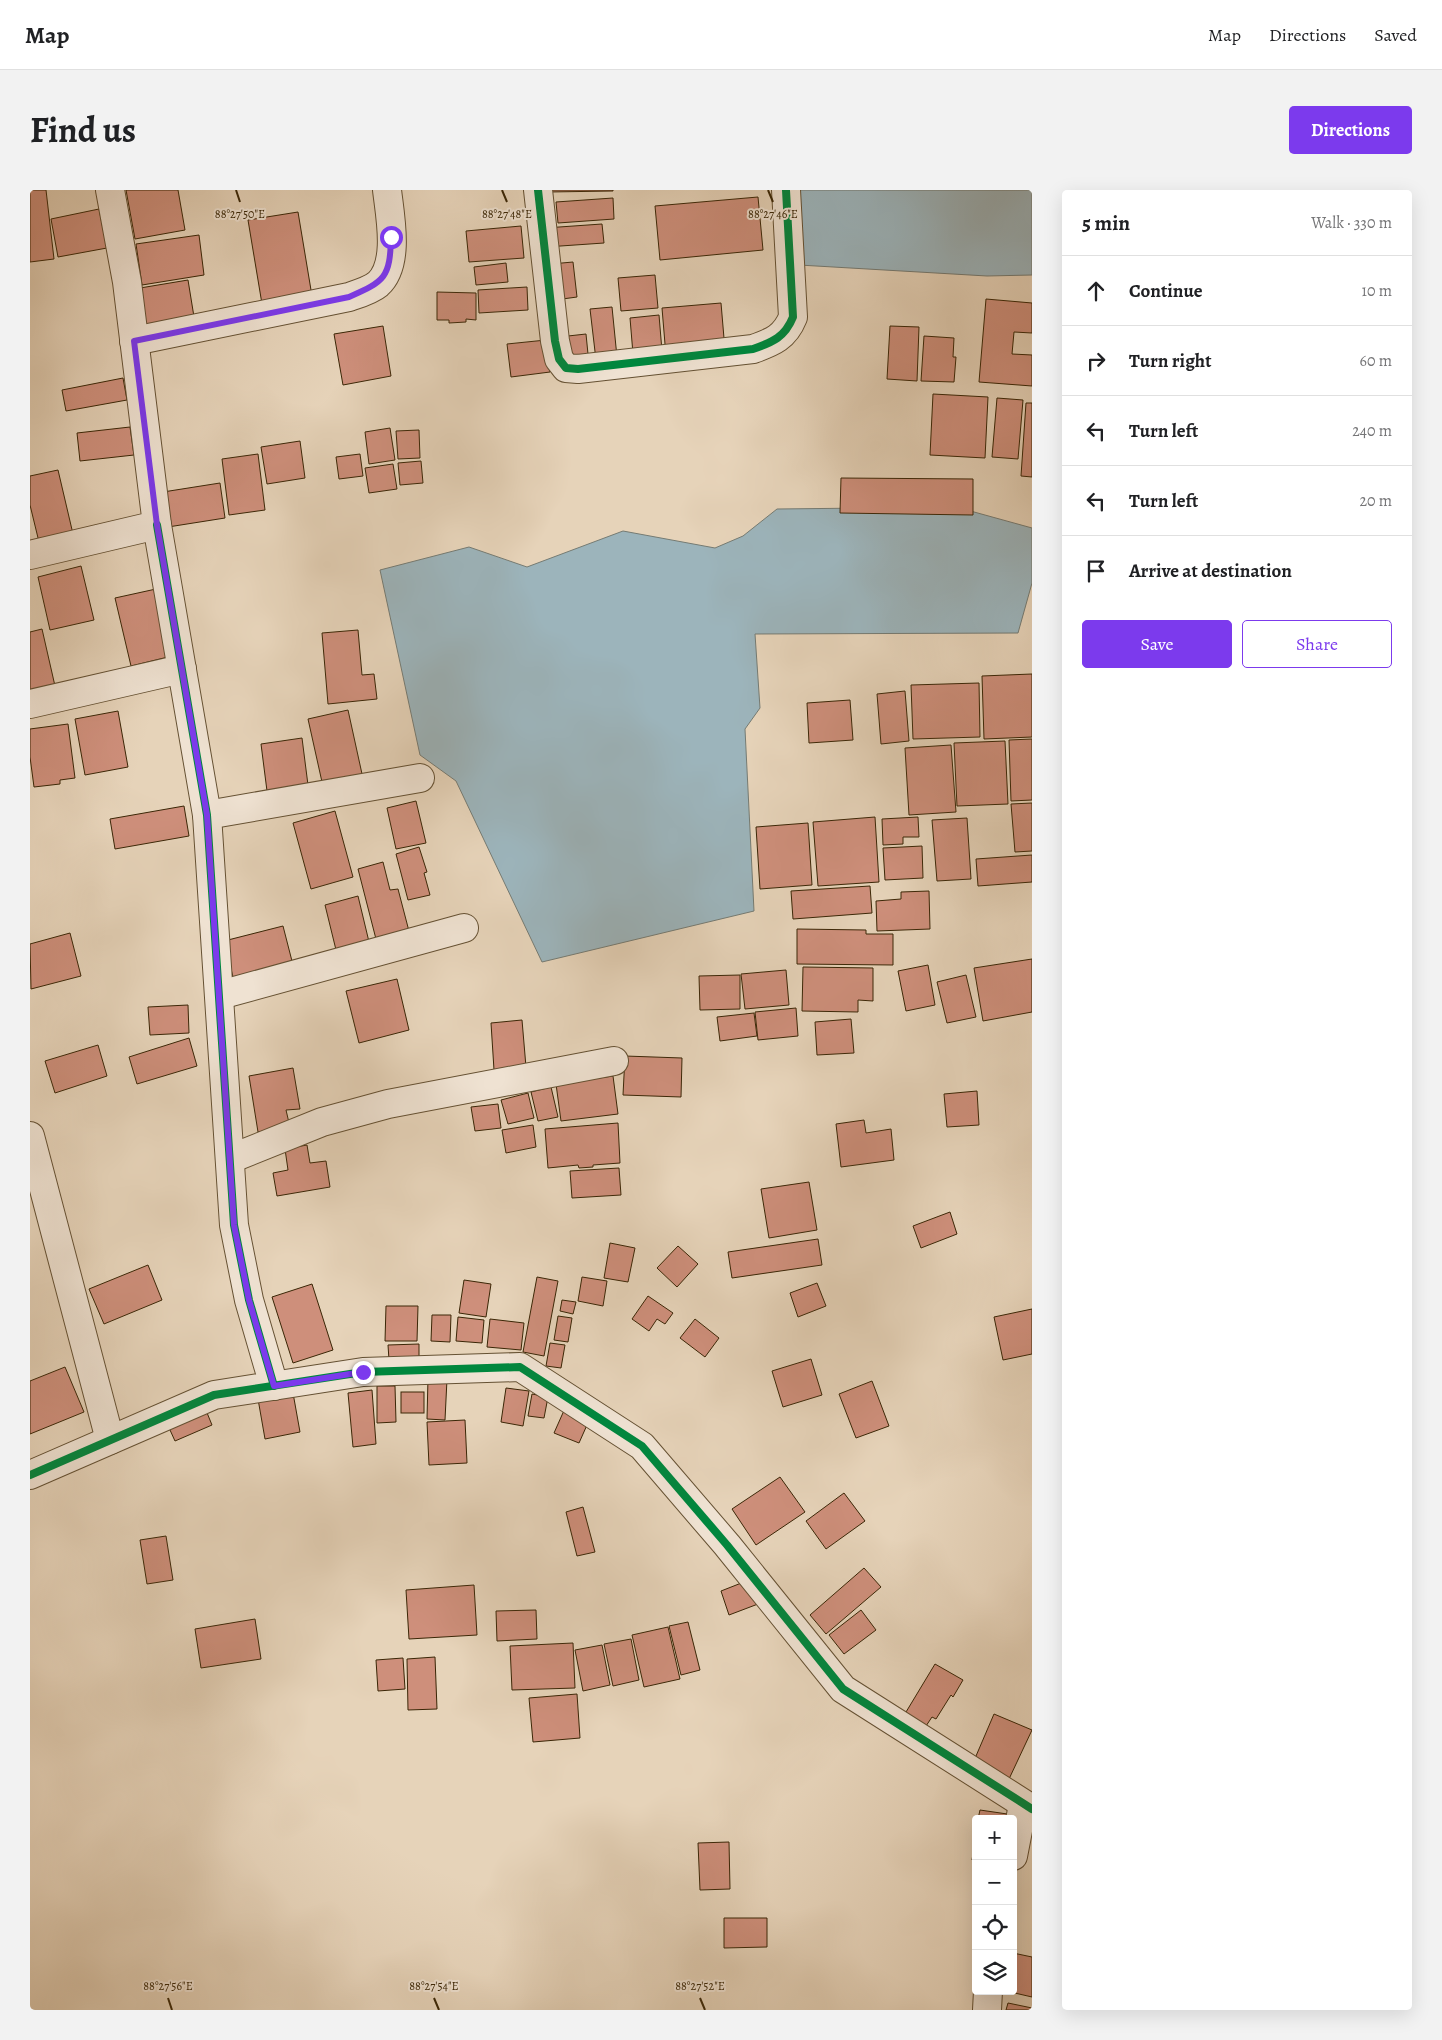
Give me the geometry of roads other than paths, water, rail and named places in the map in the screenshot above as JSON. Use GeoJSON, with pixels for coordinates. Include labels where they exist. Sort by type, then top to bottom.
{"type":"FeatureCollection","features":[{"type":"Feature","properties":{"kind":"street"},"geometry":{"type":"LineString","coordinates":[[110,190],[127,282],[157,525],[207,815],[236,1234],[249,1300],[274,1386]]}},
{"type":"Feature","properties":{"kind":"street"},"geometry":{"type":"LineString","coordinates":[[134,341],[349,297],[378,284],[390,263],[391,237],[387,190]]}},
{"type":"Feature","properties":{"kind":"street"},"geometry":{"type":"LineString","coordinates":[[538,190],[555,341],[559,359],[566,368],[578,369],[753,349],[771,343],[788,330],[793,317],[786,190]]}},
{"type":"Feature","properties":{"kind":"street"},"geometry":{"type":"LineString","coordinates":[[30,555],[157,525]]}},
{"type":"Feature","properties":{"kind":"street"},"geometry":{"type":"LineString","coordinates":[[30,704],[182,670]]}},
{"type":"Feature","properties":{"kind":"street"},"geometry":{"type":"LineString","coordinates":[[207,815],[420,778]]}},
{"type":"Feature","properties":{"kind":"street"},"geometry":{"type":"LineString","coordinates":[[220,995],[464,928]]}},
{"type":"Feature","properties":{"kind":"street"},"geometry":{"type":"LineString","coordinates":[[230,1159],[322,1122],[388,1104],[614,1061]]}},
{"type":"Feature","properties":{"kind":"street"},"geometry":{"type":"LineString","coordinates":[[30,1136],[110,1440]]}},
{"type":"Feature","properties":{"kind":"street"},"geometry":{"type":"LineString","coordinates":[[30,1475],[214,1395],[363,1372],[520,1366],[642,1446],[727,1545],[843,1689],[1027,1807],[1017,1842]]}},
{"type":"Feature","properties":{"kind":"street"},"geometry":{"type":"LineString","coordinates":[[987,2010],[988,1995]]}},
{"type":"Feature","properties":{"kind":"water"},"geometry":{"type":"Polygon","coordinates":[[[800,190],[1032,190],[1032,275],[987,276],[799,265],[800,190]]]}},
{"type":"Feature","properties":{"kind":"water"},"geometry":{"type":"Polygon","coordinates":[[[956,507],[1032,528],[1032,583],[1018,633],[755,634],[760,708],[745,729],[754,911],[542,962],[456,781],[420,755],[380,570],[469,547],[527,567],[623,531],[715,548],[743,536],[777,509],[956,507]]]}}]}
